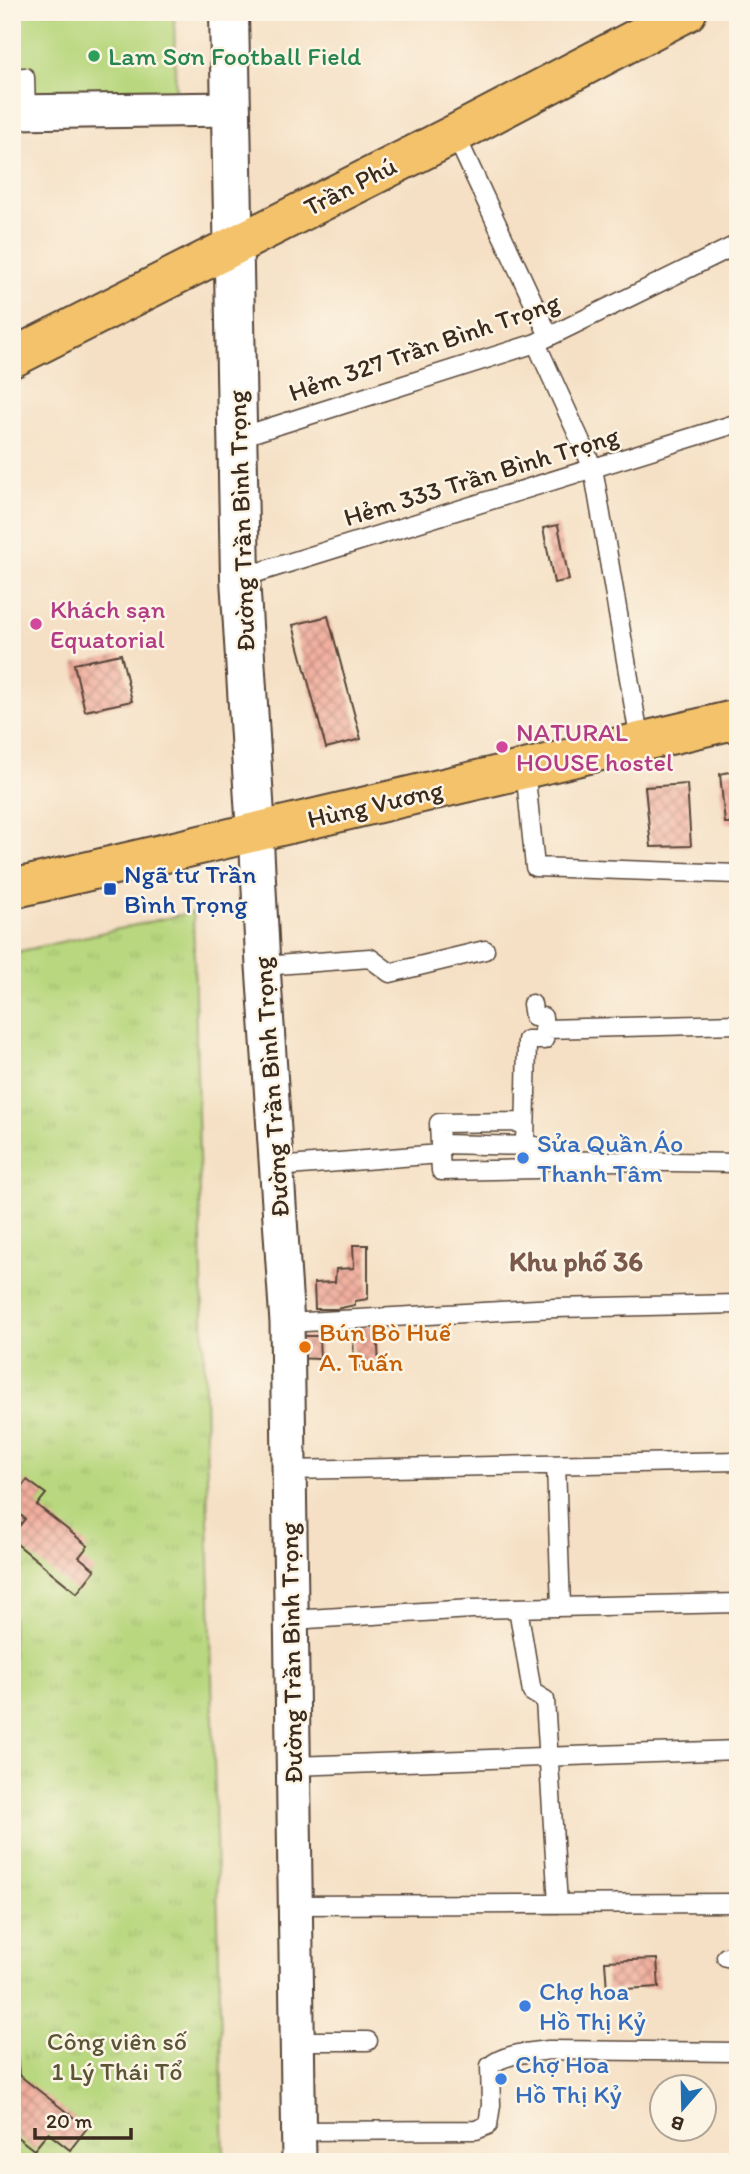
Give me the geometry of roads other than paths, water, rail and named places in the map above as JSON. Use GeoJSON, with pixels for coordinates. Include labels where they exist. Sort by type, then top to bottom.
{"type":"FeatureCollection","features":[{"type":"Feature","properties":{"kind":"main road","name":"Trần Phú"},"geometry":{"type":"LineString","coordinates":[[12,358],[455,134],[687,12]]}},
{"type":"Feature","properties":{"kind":"main road","name":"Hùng Vương"},"geometry":{"type":"LineString","coordinates":[[12,889],[738,719]]}},
{"type":"Feature","properties":{"kind":"street","name":"Đường Trần Bình Trọng"},"geometry":{"type":"LineString","coordinates":[[229,12],[240,578],[286,1323],[298,2146]]}},
{"type":"Feature","properties":{"kind":"street"},"geometry":{"type":"LineString","coordinates":[[19,112],[232,109]]}},
{"type":"Feature","properties":{"kind":"lane"},"geometry":{"type":"LineString","coordinates":[[12,78],[25,77],[19,112]]}},
{"type":"Feature","properties":{"kind":"lane"},"geometry":{"type":"LineString","coordinates":[[455,134],[542,339],[593,468],[640,742]]}},
{"type":"Feature","properties":{"kind":"lane","name":"Hẻm 327 Trần Bình Trọng"},"geometry":{"type":"LineString","coordinates":[[237,438],[542,339],[738,244]]}},
{"type":"Feature","properties":{"kind":"lane","name":"Hẻm 333 Trần Bình Trọng"},"geometry":{"type":"LineString","coordinates":[[240,578],[738,423]]}},
{"type":"Feature","properties":{"kind":"lane"},"geometry":{"type":"LineString","coordinates":[[525,769],[535,867],[738,874]]}},
{"type":"Feature","properties":{"kind":"lane"},"geometry":{"type":"LineString","coordinates":[[263,966],[370,958],[390,974],[485,950]]}},
{"type":"Feature","properties":{"kind":"lane"},"geometry":{"type":"LineString","coordinates":[[525,1145],[527,1040],[544,1040],[545,1029],[544,1017],[534,1017],[533,1004]]}},
{"type":"Feature","properties":{"kind":"lane"},"geometry":{"type":"LineString","coordinates":[[545,1029],[738,1024]]}},
{"type":"Feature","properties":{"kind":"lane"},"geometry":{"type":"LineString","coordinates":[[276,1167],[440,1149],[525,1145],[536,1146],[537,1169],[441,1171],[440,1149],[439,1123],[525,1122]]}},
{"type":"Feature","properties":{"kind":"lane"},"geometry":{"type":"LineString","coordinates":[[538,1160],[738,1163]]}},
{"type":"Feature","properties":{"kind":"lane"},"geometry":{"type":"LineString","coordinates":[[286,1323],[555,1308],[738,1304]]}},
{"type":"Feature","properties":{"kind":"lane"},"geometry":{"type":"LineString","coordinates":[[288,1470],[738,1461]]}},
{"type":"Feature","properties":{"kind":"lane"},"geometry":{"type":"LineString","coordinates":[[556,1465],[561,1607]]}},
{"type":"Feature","properties":{"kind":"lane"},"geometry":{"type":"LineString","coordinates":[[290,1620],[472,1609],[738,1603]]}},
{"type":"Feature","properties":{"kind":"lane"},"geometry":{"type":"LineString","coordinates":[[518,1608],[532,1692],[545,1700],[558,1904]]}},
{"type":"Feature","properties":{"kind":"lane"},"geometry":{"type":"LineString","coordinates":[[293,1766],[738,1750]]}},
{"type":"Feature","properties":{"kind":"lane"},"geometry":{"type":"LineString","coordinates":[[295,1905],[738,1903]]}},
{"type":"Feature","properties":{"kind":"lane"},"geometry":{"type":"LineString","coordinates":[[297,2041],[368,2041]]}},
{"type":"Feature","properties":{"kind":"lane"},"geometry":{"type":"LineString","coordinates":[[298,2146],[476,2130],[488,2125],[491,2105],[490,2066],[499,2059],[548,2050],[738,2052]]}},
{"type":"Feature","properties":{"kind":"place","name":"Lam Sơn Football Field"},"geometry":{"type":"Point","coordinates":[94,56]}},
{"type":"Feature","properties":{"kind":"place","name":"Khách sạn Equatorial"},"geometry":{"type":"Point","coordinates":[36,624]}},
{"type":"Feature","properties":{"kind":"place","name":"NATURAL HOUSE hostel"},"geometry":{"type":"Point","coordinates":[502,747]}},
{"type":"Feature","properties":{"kind":"place","name":"Ngã tư Trần Bình Trọng"},"geometry":{"type":"Point","coordinates":[110,889]}},
{"type":"Feature","properties":{"kind":"place","name":"Sửa Quần Áo Thanh Tâm"},"geometry":{"type":"Point","coordinates":[523,1158]}},
{"type":"Feature","properties":{"kind":"place","name":"Bún Bò Huế A. Tuấn"},"geometry":{"type":"Point","coordinates":[305,1347]}},
{"type":"Feature","properties":{"kind":"place","name":"Chợ hoa Hồ Thị Kỷ"},"geometry":{"type":"Point","coordinates":[525,2006]}},
{"type":"Feature","properties":{"kind":"place","name":"Chợ Hoa Hồ Thị Kỷ"},"geometry":{"type":"Point","coordinates":[501,2079]}},
{"type":"Feature","properties":{"kind":"district","name":"Khu phố 36"},"geometry":{"type":"Point","coordinates":[576,1261]}},
{"type":"Feature","properties":{"kind":"park label","name":"Công viên số 1 Lý Thái Tổ"},"geometry":{"type":"Point","coordinates":[117,2056]}}]}
